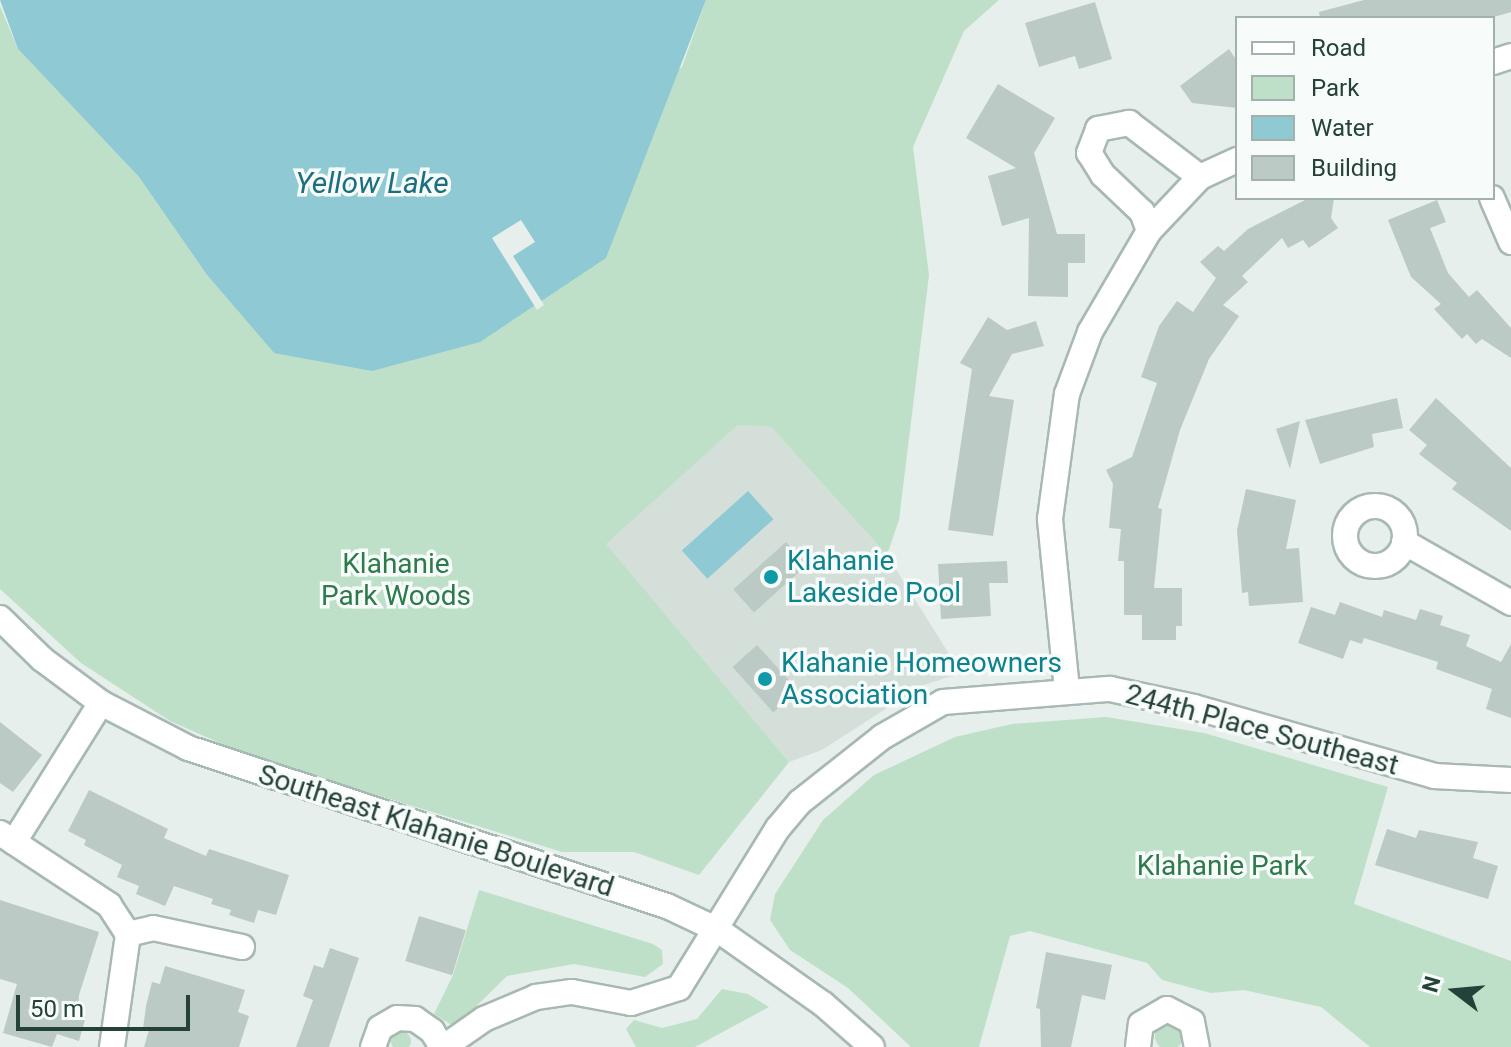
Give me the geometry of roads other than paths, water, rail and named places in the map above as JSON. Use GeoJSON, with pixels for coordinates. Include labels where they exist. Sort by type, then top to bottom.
{"type":"FeatureCollection","features":[{"type":"Feature","properties":{"kind":"street"},"geometry":{"type":"LineString","coordinates":[[1149,231],[1142,212],[1103,175],[1089,153],[1098,129],[1129,123],[1200,177]]}},
{"type":"Feature","properties":{"kind":"street"},"geometry":{"type":"LineString","coordinates":[[1067,690],[1050,519],[1056,452],[1067,394],[1090,332],[1149,231],[1200,177],[1235,161]]}},
{"type":"Feature","properties":{"kind":"street"},"geometry":{"type":"LineString","coordinates":[[1493,200],[1511,242]]}},
{"type":"Feature","properties":{"kind":"street"},"geometry":{"type":"LineString","coordinates":[[1404,542],[1511,603]]}},
{"type":"Feature","properties":{"kind":"street","name":"Southeast Klahanie Boulevard"},"geometry":{"type":"LineString","coordinates":[[0,618],[42,659],[101,703],[226,764],[655,902],[718,930],[823,1004],[872,1047]]}},
{"type":"Feature","properties":{"kind":"street","name":"244th Place Southeast"},"geometry":{"type":"LineString","coordinates":[[373,1047],[380,1028],[397,1018],[415,1019],[432,1031],[443,1047],[484,1019],[536,997],[572,992],[631,1003],[664,997],[694,971],[778,828],[800,802],[882,737],[943,702],[1067,690],[1140,694],[1434,776],[1511,780]]}},
{"type":"Feature","properties":{"kind":"street"},"geometry":{"type":"LineString","coordinates":[[101,703],[7,838],[109,905],[128,934],[112,1047]]}},
{"type":"Feature","properties":{"kind":"street"},"geometry":{"type":"LineString","coordinates":[[128,934],[153,928],[242,947]]}},
{"type":"Feature","properties":{"kind":"street"},"geometry":{"type":"LineString","coordinates":[[1138,1047],[1141,1024],[1167,1009],[1192,1022],[1197,1047]]}},
{"type":"Feature","properties":{"kind":"water","name":"Yellow Lake"},"geometry":{"type":"Polygon","coordinates":[[[0,0],[706,0],[606,258],[480,342],[372,371],[274,353],[207,275],[139,177],[18,49],[0,0]]]}},
{"type":"Feature","properties":{"kind":"water"},"geometry":{"type":"Polygon","coordinates":[[[748,491],[773,519],[707,579],[682,551],[748,491]]]}},
{"type":"Feature","properties":{"kind":"place","name":"Klahanie Lakeside Pool"},"geometry":{"type":"Point","coordinates":[771,577]}},
{"type":"Feature","properties":{"kind":"place","name":"Klahanie Homeowners Association"},"geometry":{"type":"Point","coordinates":[765,679]}},
{"type":"Feature","properties":{"kind":"park label","name":"Klahanie Park Woods"},"geometry":{"type":"Point","coordinates":[396,580]}},
{"type":"Feature","properties":{"kind":"park label","name":"Klahanie Park"},"geometry":{"type":"Point","coordinates":[1222,866]}}]}
